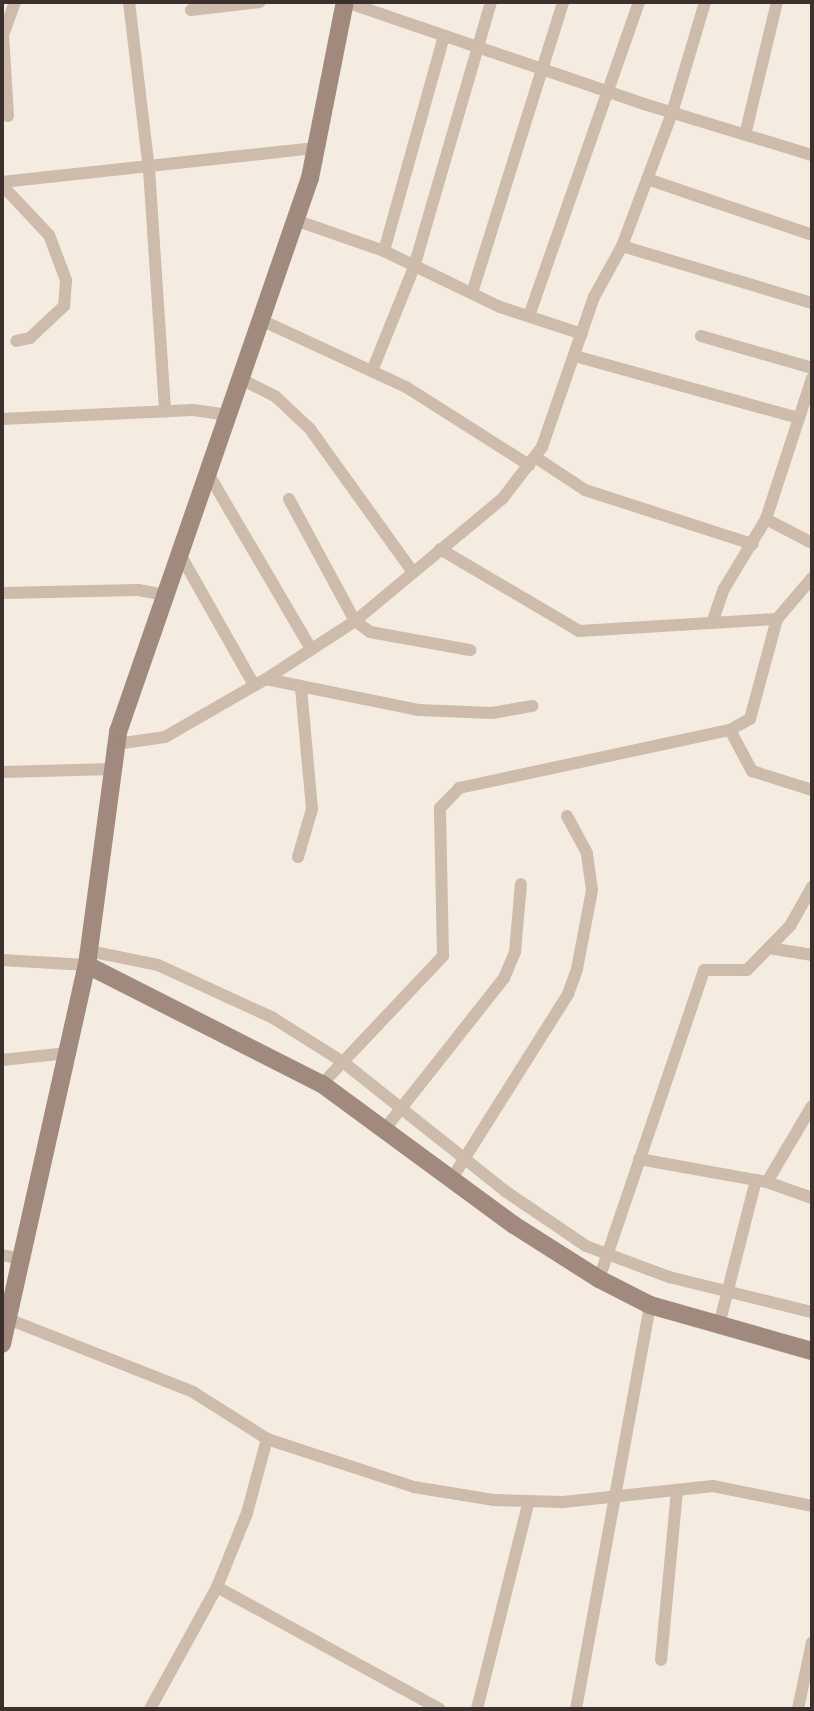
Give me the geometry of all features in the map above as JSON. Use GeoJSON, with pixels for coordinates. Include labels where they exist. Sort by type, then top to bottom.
{"type":"FeatureCollection","features":[{"type":"Feature","properties":{"kind":"street"},"geometry":{"type":"LineString","coordinates":[[8,116],[3,35],[15,2]]}},
{"type":"Feature","properties":{"kind":"street"},"geometry":{"type":"LineString","coordinates":[[129,2],[149,169],[165,411]]}},
{"type":"Feature","properties":{"kind":"street"},"geometry":{"type":"LineString","coordinates":[[191,10],[260,2]]}},
{"type":"Feature","properties":{"kind":"street"},"geometry":{"type":"LineString","coordinates":[[2,1344],[88,958],[116,744],[295,220],[316,148],[346,2],[672,113],[812,155]]}},
{"type":"Feature","properties":{"kind":"street"},"geometry":{"type":"LineString","coordinates":[[372,371],[414,267],[481,48],[491,2]]}},
{"type":"Feature","properties":{"kind":"street"},"geometry":{"type":"LineString","coordinates":[[472,293],[545,70],[563,2]]}},
{"type":"Feature","properties":{"kind":"street"},"geometry":{"type":"LineString","coordinates":[[529,316],[639,2]]}},
{"type":"Feature","properties":{"kind":"street"},"geometry":{"type":"LineString","coordinates":[[116,744],[165,737],[260,682],[310,647],[355,621],[503,498],[532,461],[575,356],[594,297],[622,246],[672,113],[705,2]]}},
{"type":"Feature","properties":{"kind":"street"},"geometry":{"type":"LineString","coordinates":[[745,135],[777,2]]}},
{"type":"Feature","properties":{"kind":"street"},"geometry":{"type":"LineString","coordinates":[[384,251],[444,36]]}},
{"type":"Feature","properties":{"kind":"street"},"geometry":{"type":"LineString","coordinates":[[2,183],[316,148]]}},
{"type":"Feature","properties":{"kind":"street"},"geometry":{"type":"LineString","coordinates":[[647,179],[812,235]]}},
{"type":"Feature","properties":{"kind":"street"},"geometry":{"type":"LineString","coordinates":[[2,183],[49,235],[66,280],[64,306],[30,338],[16,341]]}},
{"type":"Feature","properties":{"kind":"street"},"geometry":{"type":"LineString","coordinates":[[295,220],[384,251],[472,293],[582,334]]}},
{"type":"Feature","properties":{"kind":"street"},"geometry":{"type":"LineString","coordinates":[[622,246],[812,303]]}},
{"type":"Feature","properties":{"kind":"street"},"geometry":{"type":"LineString","coordinates":[[261,320],[372,371],[585,490],[752,544]]}},
{"type":"Feature","properties":{"kind":"street"},"geometry":{"type":"LineString","coordinates":[[701,336],[812,368]]}},
{"type":"Feature","properties":{"kind":"street"},"geometry":{"type":"LineString","coordinates":[[575,356],[798,418]]}},
{"type":"Feature","properties":{"kind":"street"},"geometry":{"type":"LineString","coordinates":[[712,623],[724,589],[766,519],[812,378]]}},
{"type":"Feature","properties":{"kind":"street"},"geometry":{"type":"LineString","coordinates":[[241,379],[276,397],[310,429],[412,571]]}},
{"type":"Feature","properties":{"kind":"street"},"geometry":{"type":"LineString","coordinates":[[2,419],[165,411],[229,415]]}},
{"type":"Feature","properties":{"kind":"street"},"geometry":{"type":"LineString","coordinates":[[209,475],[310,647]]}},
{"type":"Feature","properties":{"kind":"street"},"geometry":{"type":"LineString","coordinates":[[289,499],[355,621],[370,632],[470,650]]}},
{"type":"Feature","properties":{"kind":"street"},"geometry":{"type":"LineString","coordinates":[[766,519],[812,543]]}},
{"type":"Feature","properties":{"kind":"street"},"geometry":{"type":"LineString","coordinates":[[440,549],[579,631],[777,619]]}},
{"type":"Feature","properties":{"kind":"street"},"geometry":{"type":"LineString","coordinates":[[181,556],[260,682],[418,710],[492,713],[532,706]]}},
{"type":"Feature","properties":{"kind":"street"},"geometry":{"type":"LineString","coordinates":[[322,1084],[443,956],[440,808],[459,788],[730,730],[750,719],[777,619],[812,578]]}},
{"type":"Feature","properties":{"kind":"street"},"geometry":{"type":"LineString","coordinates":[[2,593],[138,590],[167,595]]}},
{"type":"Feature","properties":{"kind":"street"},"geometry":{"type":"LineString","coordinates":[[298,857],[312,809],[301,688]]}},
{"type":"Feature","properties":{"kind":"street"},"geometry":{"type":"LineString","coordinates":[[730,730],[752,771],[812,790]]}},
{"type":"Feature","properties":{"kind":"street"},"geometry":{"type":"LineString","coordinates":[[2,772],[113,769]]}},
{"type":"Feature","properties":{"kind":"street"},"geometry":{"type":"LineString","coordinates":[[451,1180],[568,994],[577,969],[591,914],[590,870],[567,816]]}},
{"type":"Feature","properties":{"kind":"street"},"geometry":{"type":"LineString","coordinates":[[384,1130],[504,978],[515,952],[521,884]]}},
{"type":"Feature","properties":{"kind":"street"},"geometry":{"type":"LineString","coordinates":[[599,1279],[704,970],[739,973],[769,948],[796,918],[812,887]]}},
{"type":"Feature","properties":{"kind":"street"},"geometry":{"type":"LineString","coordinates":[[769,948],[812,955]]}},
{"type":"Feature","properties":{"kind":"street"},"geometry":{"type":"LineString","coordinates":[[88,958],[322,1084],[451,1180],[599,1279],[650,1305],[812,1351]]}},
{"type":"Feature","properties":{"kind":"street"},"geometry":{"type":"LineString","coordinates":[[2,960],[88,958],[158,965],[273,1018],[343,1062],[505,1191],[608,1255],[812,1312]]}},
{"type":"Feature","properties":{"kind":"street"},"geometry":{"type":"LineString","coordinates":[[2,1060],[68,1053]]}},
{"type":"Feature","properties":{"kind":"street"},"geometry":{"type":"LineString","coordinates":[[719,1325],[761,1181],[812,1106]]}},
{"type":"Feature","properties":{"kind":"street"},"geometry":{"type":"LineString","coordinates":[[639,1159],[761,1181],[812,1198]]}},
{"type":"Feature","properties":{"kind":"street"},"geometry":{"type":"LineString","coordinates":[[2,1255],[21,1259]]}},
{"type":"Feature","properties":{"kind":"street"},"geometry":{"type":"LineString","coordinates":[[576,1709],[612,1496],[650,1305]]}},
{"type":"Feature","properties":{"kind":"street"},"geometry":{"type":"LineString","coordinates":[[8,1319],[193,1392],[267,1439],[414,1487],[529,1501],[713,1486],[812,1506]]}},
{"type":"Feature","properties":{"kind":"street"},"geometry":{"type":"LineString","coordinates":[[150,1709],[217,1587],[247,1513],[267,1439]]}},
{"type":"Feature","properties":{"kind":"street"},"geometry":{"type":"LineString","coordinates":[[661,1660],[677,1490]]}},
{"type":"Feature","properties":{"kind":"street"},"geometry":{"type":"LineString","coordinates":[[477,1709],[529,1501]]}},
{"type":"Feature","properties":{"kind":"street"},"geometry":{"type":"LineString","coordinates":[[217,1587],[440,1709]]}},
{"type":"Feature","properties":{"kind":"street"},"geometry":{"type":"LineString","coordinates":[[798,1709],[812,1642]]}}]}
